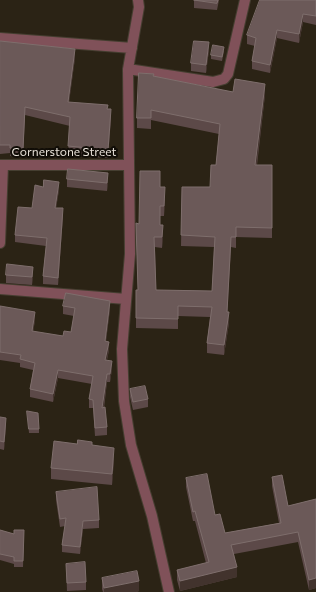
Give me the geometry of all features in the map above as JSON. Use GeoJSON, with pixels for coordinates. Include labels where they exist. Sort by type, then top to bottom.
{"type":"FeatureCollection","features":[{"type":"Feature","properties":{"kind":"street"},"geometry":{"type":"LineString","coordinates":[[138,0],[139,7],[128,69],[130,254],[122,349],[126,408],[131,445],[152,516],[170,592]]}},
{"type":"Feature","properties":{"kind":"street"},"geometry":{"type":"LineString","coordinates":[[128,69],[213,82],[224,79],[228,74],[244,0]]}},
{"type":"Feature","properties":{"kind":"street"},"geometry":{"type":"LineString","coordinates":[[0,38],[132,48]]}},
{"type":"Feature","properties":{"kind":"street"},"geometry":{"type":"LineString","coordinates":[[0,243],[1,165]]}},
{"type":"Feature","properties":{"kind":"street","name":"Cornerstone Street"},"geometry":{"type":"LineString","coordinates":[[1,165],[129,165]]}},
{"type":"Feature","properties":{"kind":"street"},"geometry":{"type":"LineString","coordinates":[[0,289],[126,300]]}},
{"type":"Feature","properties":{"kind":"building"},"geometry":{"type":"Polygon","coordinates":[[[194,0],[218,0],[217,3],[194,0]]]}},
{"type":"Feature","properties":{"kind":"building"},"geometry":{"type":"Polygon","coordinates":[[[260,0],[316,0],[316,16],[303,14],[299,34],[277,30],[270,65],[252,61],[256,38],[247,35],[260,0]]]}},
{"type":"Feature","properties":{"kind":"building"},"geometry":{"type":"Polygon","coordinates":[[[0,41],[75,49],[68,102],[108,105],[107,109],[111,109],[108,150],[68,146],[70,117],[25,107],[23,149],[10,148],[10,145],[0,145],[0,41]]]}},
{"type":"Feature","properties":{"kind":"building"},"geometry":{"type":"Polygon","coordinates":[[[194,41],[209,42],[206,65],[191,63],[194,41]]]}},
{"type":"Feature","properties":{"kind":"building"},"geometry":{"type":"Polygon","coordinates":[[[213,45],[224,47],[222,57],[211,55],[213,45]]]}},
{"type":"Feature","properties":{"kind":"building"},"geometry":{"type":"Polygon","coordinates":[[[139,73],[154,74],[153,76],[233,92],[235,79],[265,84],[255,165],[272,165],[272,228],[236,227],[236,237],[231,237],[227,312],[229,312],[224,345],[207,343],[212,307],[178,306],[178,319],[136,318],[136,290],[138,290],[136,223],[139,224],[140,171],[160,171],[160,187],[165,187],[164,206],[160,206],[160,225],[163,225],[162,237],[154,237],[156,290],[212,291],[215,237],[181,235],[182,187],[210,187],[211,165],[216,165],[220,124],[151,110],[151,118],[137,118],[139,73]]]}},
{"type":"Feature","properties":{"kind":"building"},"geometry":{"type":"Polygon","coordinates":[[[68,169],[108,173],[107,183],[67,179],[68,169]]]}},
{"type":"Feature","properties":{"kind":"building"},"geometry":{"type":"Polygon","coordinates":[[[44,180],[59,182],[55,208],[63,208],[58,278],[43,276],[47,238],[15,235],[18,207],[32,208],[35,185],[43,187],[44,180]]]}},
{"type":"Feature","properties":{"kind":"building"},"geometry":{"type":"Polygon","coordinates":[[[7,264],[33,267],[32,277],[6,275],[7,264]]]}},
{"type":"Feature","properties":{"kind":"building"},"geometry":{"type":"Polygon","coordinates":[[[66,293],[110,301],[105,341],[109,342],[105,360],[112,361],[110,374],[107,374],[102,408],[105,407],[107,427],[95,428],[93,400],[89,399],[93,376],[58,370],[53,394],[30,389],[35,363],[20,359],[21,355],[0,352],[0,306],[35,312],[32,331],[63,336],[64,331],[71,332],[75,308],[63,306],[66,293]]]}},
{"type":"Feature","properties":{"kind":"building"},"geometry":{"type":"Polygon","coordinates":[[[145,386],[148,399],[133,402],[130,389],[145,386]]]}},
{"type":"Feature","properties":{"kind":"building"},"geometry":{"type":"Polygon","coordinates":[[[27,411],[38,413],[39,429],[29,429],[27,411]]]}},
{"type":"Feature","properties":{"kind":"building"},"geometry":{"type":"Polygon","coordinates":[[[0,417],[6,418],[4,442],[0,441],[0,417]]]}},
{"type":"Feature","properties":{"kind":"building"},"geometry":{"type":"Polygon","coordinates":[[[78,440],[92,442],[92,445],[114,448],[112,474],[51,468],[54,441],[77,444],[78,440]]]}},
{"type":"Feature","properties":{"kind":"building"},"geometry":{"type":"Polygon","coordinates":[[[207,474],[215,515],[220,514],[225,533],[281,523],[272,477],[282,475],[288,506],[316,499],[316,578],[309,580],[298,532],[231,545],[237,567],[180,581],[177,570],[209,562],[195,511],[193,512],[186,478],[207,474]]]}},
{"type":"Feature","properties":{"kind":"building"},"geometry":{"type":"Polygon","coordinates":[[[97,487],[99,520],[83,521],[80,547],[62,545],[66,518],[60,519],[56,492],[97,487]]]}},
{"type":"Feature","properties":{"kind":"building"},"geometry":{"type":"Polygon","coordinates":[[[0,530],[14,534],[14,530],[24,530],[23,561],[14,561],[14,557],[0,554],[0,530]]]}},
{"type":"Feature","properties":{"kind":"building"},"geometry":{"type":"Polygon","coordinates":[[[85,562],[86,582],[67,583],[66,564],[85,562]]]}},
{"type":"Feature","properties":{"kind":"building"},"geometry":{"type":"Polygon","coordinates":[[[137,571],[139,581],[104,588],[102,578],[137,571]]]}}]}
